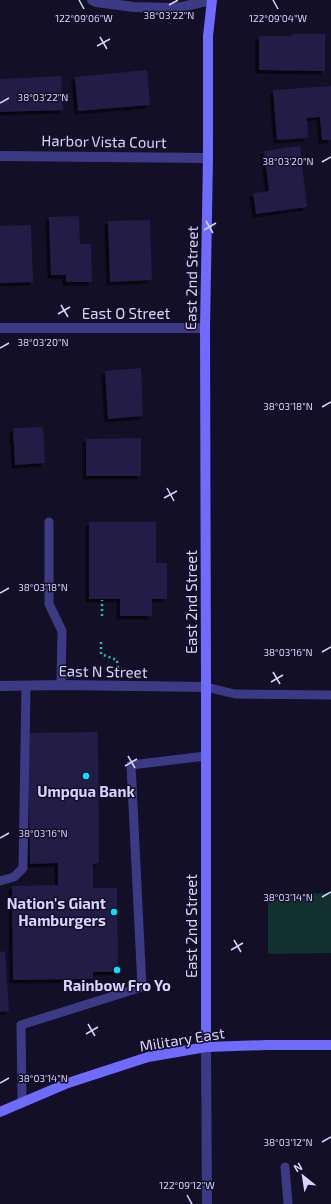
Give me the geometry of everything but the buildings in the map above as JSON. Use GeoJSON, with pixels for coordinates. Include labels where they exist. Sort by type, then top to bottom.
{"type":"FeatureCollection","features":[{"type":"Feature","properties":{"kind":"main road","name":"East 2nd Street"},"geometry":{"type":"LineString","coordinates":[[206,1047],[205,328],[208,158],[208,36],[211,0]]}},
{"type":"Feature","properties":{"kind":"main road","name":"Military East"},"geometry":{"type":"LineString","coordinates":[[0,1112],[68,1083],[148,1057],[206,1047],[331,1045]]}},
{"type":"Feature","properties":{"kind":"street"},"geometry":{"type":"LineString","coordinates":[[92,0],[96,2],[134,7],[172,8],[211,0]]}},
{"type":"Feature","properties":{"kind":"street","name":"Harbor Vista Court"},"geometry":{"type":"LineString","coordinates":[[0,156],[208,158]]}},
{"type":"Feature","properties":{"kind":"street","name":"East O Street"},"geometry":{"type":"LineString","coordinates":[[0,328],[205,328]]}},
{"type":"Feature","properties":{"kind":"street","name":"East N Street"},"geometry":{"type":"LineString","coordinates":[[0,686],[61,685],[206,687]]}},
{"type":"Feature","properties":{"kind":"street","name":"East 2nd Street"},"geometry":{"type":"LineString","coordinates":[[206,1047],[207,1204]]}},
{"type":"Feature","properties":{"kind":"lane"},"geometry":{"type":"LineString","coordinates":[[49,522],[49,604],[62,631],[61,685]]}},
{"type":"Feature","properties":{"kind":"lane"},"geometry":{"type":"LineString","coordinates":[[0,881],[14,877],[23,868],[26,686]]}},
{"type":"Feature","properties":{"kind":"lane"},"geometry":{"type":"LineString","coordinates":[[206,687],[235,694],[331,695]]}},
{"type":"Feature","properties":{"kind":"lane"},"geometry":{"type":"LineString","coordinates":[[22,1103],[21,1025],[142,987],[131,765],[206,756]]}},
{"type":"Feature","properties":{"kind":"lane"},"geometry":{"type":"LineString","coordinates":[[285,1168],[288,1204]]}},
{"type":"Feature","properties":{"kind":"path"},"geometry":{"type":"LineString","coordinates":[[102,600],[102,616]]}},
{"type":"Feature","properties":{"kind":"path"},"geometry":{"type":"LineString","coordinates":[[101,642],[101,654],[117,660],[119,686]]}},
{"type":"Feature","properties":{"kind":"green space"},"geometry":{"type":"Polygon","coordinates":[[[331,893],[331,953],[268,954],[268,894],[331,893]]]}},
{"type":"Feature","properties":{"kind":"place","name":"Umpqua Bank"},"geometry":{"type":"Point","coordinates":[86,776]}},
{"type":"Feature","properties":{"kind":"place","name":"Nation's Giant Hamburgers"},"geometry":{"type":"Point","coordinates":[114,912]}},
{"type":"Feature","properties":{"kind":"place","name":"Rainbow Fro Yo"},"geometry":{"type":"Point","coordinates":[117,970]}}]}
